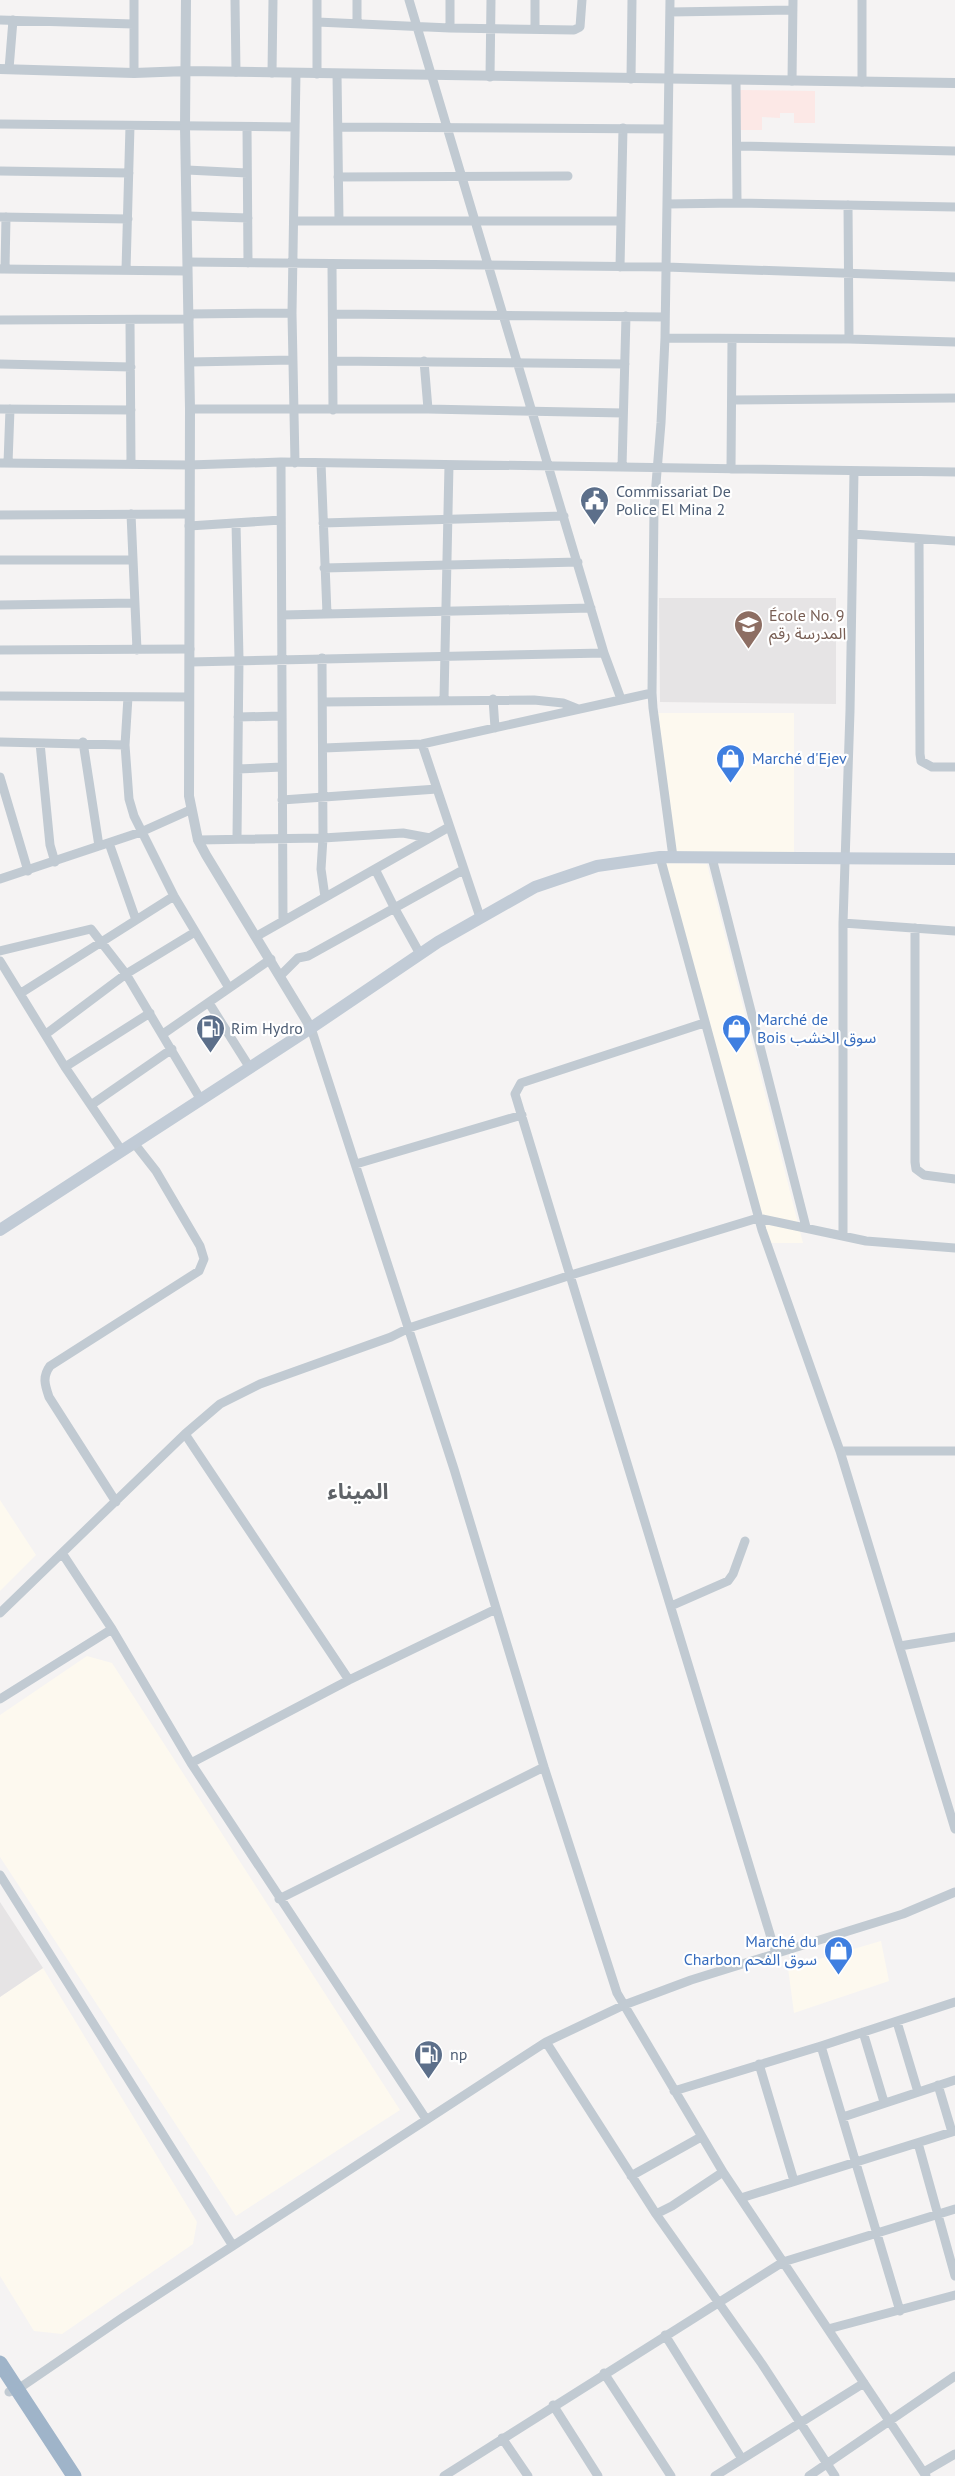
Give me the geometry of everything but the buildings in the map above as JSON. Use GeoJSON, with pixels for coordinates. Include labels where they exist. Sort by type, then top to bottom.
{"type":"FeatureCollection","features":[{"type":"Feature","properties":{"kind":"highway"},"geometry":{"type":"LineString","coordinates":[[0,2363],[9,2387],[63,2476]]}},
{"type":"Feature","properties":{"kind":"highway"},"geometry":{"type":"LineString","coordinates":[[9,2387],[74,2476]]}},
{"type":"Feature","properties":{"kind":"main road"},"geometry":{"type":"LineString","coordinates":[[0,1230],[311,1028],[420,954],[535,887],[597,866],[666,857],[955,859]]}},
{"type":"Feature","properties":{"kind":"street"},"geometry":{"type":"LineString","coordinates":[[134,0],[134,73]]}},
{"type":"Feature","properties":{"kind":"street"},"geometry":{"type":"LineString","coordinates":[[186,0],[185,127],[190,362],[188,697],[190,810],[198,840],[311,1028],[454,1469],[605,1959],[624,2005],[723,2172],[925,2474],[955,2454]]}},
{"type":"Feature","properties":{"kind":"street"},"geometry":{"type":"LineString","coordinates":[[236,0],[236,72]]}},
{"type":"Feature","properties":{"kind":"street"},"geometry":{"type":"LineString","coordinates":[[272,73],[273,0]]}},
{"type":"Feature","properties":{"kind":"street"},"geometry":{"type":"LineString","coordinates":[[317,0],[317,74]]}},
{"type":"Feature","properties":{"kind":"street"},"geometry":{"type":"LineString","coordinates":[[357,0],[357,22]]}},
{"type":"Feature","properties":{"kind":"street"},"geometry":{"type":"LineString","coordinates":[[410,0],[604,653],[621,699]]}},
{"type":"Feature","properties":{"kind":"street"},"geometry":{"type":"LineString","coordinates":[[450,0],[450,28]]}},
{"type":"Feature","properties":{"kind":"street"},"geometry":{"type":"LineString","coordinates":[[490,77],[491,0]]}},
{"type":"Feature","properties":{"kind":"street"},"geometry":{"type":"LineString","coordinates":[[535,29],[536,0]]}},
{"type":"Feature","properties":{"kind":"street"},"geometry":{"type":"LineString","coordinates":[[317,22],[357,22],[450,28],[574,30],[580,27],[582,0]]}},
{"type":"Feature","properties":{"kind":"street"},"geometry":{"type":"LineString","coordinates":[[631,79],[632,0]]}},
{"type":"Feature","properties":{"kind":"street"},"geometry":{"type":"LineString","coordinates":[[670,0],[665,317],[661,423],[656,469],[652,693],[666,857],[704,1023],[758,1218],[840,1451],[955,1829]]}},
{"type":"Feature","properties":{"kind":"street"},"geometry":{"type":"LineString","coordinates":[[739,0],[740,10]]}},
{"type":"Feature","properties":{"kind":"street"},"geometry":{"type":"LineString","coordinates":[[862,0],[862,82]]}},
{"type":"Feature","properties":{"kind":"street"},"geometry":{"type":"LineString","coordinates":[[670,12],[740,10],[793,5],[792,81]]}},
{"type":"Feature","properties":{"kind":"street"},"geometry":{"type":"LineString","coordinates":[[0,20],[133,24]]}},
{"type":"Feature","properties":{"kind":"street"},"geometry":{"type":"LineString","coordinates":[[13,20],[5,69],[134,73],[187,71],[955,83]]}},
{"type":"Feature","properties":{"kind":"street"},"geometry":{"type":"LineString","coordinates":[[295,463],[292,313],[297,74]]}},
{"type":"Feature","properties":{"kind":"street"},"geometry":{"type":"LineString","coordinates":[[337,74],[339,221]]}},
{"type":"Feature","properties":{"kind":"street"},"geometry":{"type":"LineString","coordinates":[[736,80],[737,203]]}},
{"type":"Feature","properties":{"kind":"street"},"geometry":{"type":"LineString","coordinates":[[0,124],[295,127]]}},
{"type":"Feature","properties":{"kind":"street"},"geometry":{"type":"LineString","coordinates":[[126,270],[130,126]]}},
{"type":"Feature","properties":{"kind":"street"},"geometry":{"type":"LineString","coordinates":[[338,127],[668,129]]}},
{"type":"Feature","properties":{"kind":"street"},"geometry":{"type":"LineString","coordinates":[[247,128],[248,263]]}},
{"type":"Feature","properties":{"kind":"street"},"geometry":{"type":"LineString","coordinates":[[620,267],[623,128]]}},
{"type":"Feature","properties":{"kind":"street"},"geometry":{"type":"LineString","coordinates":[[737,146],[955,151]]}},
{"type":"Feature","properties":{"kind":"street"},"geometry":{"type":"LineString","coordinates":[[187,170],[247,173]]}},
{"type":"Feature","properties":{"kind":"street"},"geometry":{"type":"LineString","coordinates":[[0,171],[129,173]]}},
{"type":"Feature","properties":{"kind":"street"},"geometry":{"type":"LineString","coordinates":[[338,177],[568,176]]}},
{"type":"Feature","properties":{"kind":"street"},"geometry":{"type":"LineString","coordinates":[[667,204],[955,207]]}},
{"type":"Feature","properties":{"kind":"street"},"geometry":{"type":"LineString","coordinates":[[848,206],[849,339]]}},
{"type":"Feature","properties":{"kind":"street"},"geometry":{"type":"LineString","coordinates":[[188,216],[248,218]]}},
{"type":"Feature","properties":{"kind":"street"},"geometry":{"type":"LineString","coordinates":[[128,219],[3,217],[2,269],[126,270],[248,263],[293,263],[666,267],[955,277]]}},
{"type":"Feature","properties":{"kind":"street"},"geometry":{"type":"LineString","coordinates":[[294,221],[621,221]]}},
{"type":"Feature","properties":{"kind":"street"},"geometry":{"type":"LineString","coordinates":[[332,264],[333,410]]}},
{"type":"Feature","properties":{"kind":"street"},"geometry":{"type":"LineString","coordinates":[[0,320],[130,321],[292,313]]}},
{"type":"Feature","properties":{"kind":"street"},"geometry":{"type":"LineString","coordinates":[[333,314],[665,317]]}},
{"type":"Feature","properties":{"kind":"street"},"geometry":{"type":"LineString","coordinates":[[622,467],[626,316]]}},
{"type":"Feature","properties":{"kind":"street"},"geometry":{"type":"LineString","coordinates":[[130,321],[131,464]]}},
{"type":"Feature","properties":{"kind":"street"},"geometry":{"type":"LineString","coordinates":[[664,338],[955,342]]}},
{"type":"Feature","properties":{"kind":"street"},"geometry":{"type":"LineString","coordinates":[[731,469],[732,339]]}},
{"type":"Feature","properties":{"kind":"street"},"geometry":{"type":"LineString","coordinates":[[190,362],[292,360]]}},
{"type":"Feature","properties":{"kind":"street"},"geometry":{"type":"LineString","coordinates":[[424,361],[428,409]]}},
{"type":"Feature","properties":{"kind":"street"},"geometry":{"type":"LineString","coordinates":[[333,362],[624,364]]}},
{"type":"Feature","properties":{"kind":"street"},"geometry":{"type":"LineString","coordinates":[[0,364],[131,367]]}},
{"type":"Feature","properties":{"kind":"street"},"geometry":{"type":"LineString","coordinates":[[732,400],[955,398]]}},
{"type":"Feature","properties":{"kind":"street"},"geometry":{"type":"LineString","coordinates":[[131,410],[5,409],[4,463],[189,465],[281,462],[955,472]]}},
{"type":"Feature","properties":{"kind":"street"},"geometry":{"type":"LineString","coordinates":[[190,409],[428,409],[623,413]]}},
{"type":"Feature","properties":{"kind":"street"},"geometry":{"type":"LineString","coordinates":[[281,462],[283,921]]}},
{"type":"Feature","properties":{"kind":"street"},"geometry":{"type":"LineString","coordinates":[[321,463],[327,614]]}},
{"type":"Feature","properties":{"kind":"street"},"geometry":{"type":"LineString","coordinates":[[444,699],[448,465]]}},
{"type":"Feature","properties":{"kind":"street"},"geometry":{"type":"LineString","coordinates":[[843,1235],[843,923],[850,711],[854,471]]}},
{"type":"Feature","properties":{"kind":"street"},"geometry":{"type":"LineString","coordinates":[[0,515],[131,514],[236,523],[281,520]]}},
{"type":"Feature","properties":{"kind":"street"},"geometry":{"type":"LineString","coordinates":[[131,514],[137,650]]}},
{"type":"Feature","properties":{"kind":"street"},"geometry":{"type":"LineString","coordinates":[[323,523],[564,516]]}},
{"type":"Feature","properties":{"kind":"street"},"geometry":{"type":"LineString","coordinates":[[236,523],[239,659],[237,838]]}},
{"type":"Feature","properties":{"kind":"street"},"geometry":{"type":"LineString","coordinates":[[853,534],[955,541]]}},
{"type":"Feature","properties":{"kind":"street"},"geometry":{"type":"LineString","coordinates":[[919,539],[920,754],[921,760],[932,767],[955,767]]}},
{"type":"Feature","properties":{"kind":"street"},"geometry":{"type":"LineString","coordinates":[[0,560],[133,560]]}},
{"type":"Feature","properties":{"kind":"street"},"geometry":{"type":"LineString","coordinates":[[324,568],[578,562]]}},
{"type":"Feature","properties":{"kind":"street"},"geometry":{"type":"LineString","coordinates":[[0,605],[135,603]]}},
{"type":"Feature","properties":{"kind":"street"},"geometry":{"type":"LineString","coordinates":[[282,615],[591,608]]}},
{"type":"Feature","properties":{"kind":"street"},"geometry":{"type":"LineString","coordinates":[[0,650],[190,649]]}},
{"type":"Feature","properties":{"kind":"street"},"geometry":{"type":"LineString","coordinates":[[190,662],[282,658],[604,653]]}},
{"type":"Feature","properties":{"kind":"street"},"geometry":{"type":"LineString","coordinates":[[322,658],[324,748],[321,869],[325,897]]}},
{"type":"Feature","properties":{"kind":"street"},"geometry":{"type":"LineString","coordinates":[[324,748],[422,744],[652,693]]}},
{"type":"Feature","properties":{"kind":"street"},"geometry":{"type":"LineString","coordinates":[[0,696],[188,697]]}},
{"type":"Feature","properties":{"kind":"street"},"geometry":{"type":"LineString","coordinates":[[128,697],[125,745],[129,799],[141,832],[174,896],[228,988]]}},
{"type":"Feature","properties":{"kind":"street"},"geometry":{"type":"LineString","coordinates":[[323,702],[493,699],[553,702],[578,709]]}},
{"type":"Feature","properties":{"kind":"street"},"geometry":{"type":"LineString","coordinates":[[493,699],[495,728]]}},
{"type":"Feature","properties":{"kind":"street"},"geometry":{"type":"LineString","coordinates":[[238,717],[282,716]]}},
{"type":"Feature","properties":{"kind":"street"},"geometry":{"type":"LineString","coordinates":[[0,742],[83,742],[125,745]]}},
{"type":"Feature","properties":{"kind":"street"},"geometry":{"type":"LineString","coordinates":[[83,742],[104,844],[136,920]]}},
{"type":"Feature","properties":{"kind":"street"},"geometry":{"type":"LineString","coordinates":[[40,743],[50,845],[55,862]]}},
{"type":"Feature","properties":{"kind":"street"},"geometry":{"type":"LineString","coordinates":[[422,744],[462,870],[480,917]]}},
{"type":"Feature","properties":{"kind":"street"},"geometry":{"type":"LineString","coordinates":[[238,769],[282,767]]}},
{"type":"Feature","properties":{"kind":"street"},"geometry":{"type":"LineString","coordinates":[[0,777],[28,871]]}},
{"type":"Feature","properties":{"kind":"street"},"geometry":{"type":"LineString","coordinates":[[282,800],[437,789]]}},
{"type":"Feature","properties":{"kind":"street"},"geometry":{"type":"LineString","coordinates":[[0,879],[141,832],[190,810]]}},
{"type":"Feature","properties":{"kind":"street"},"geometry":{"type":"LineString","coordinates":[[257,936],[449,827]]}},
{"type":"Feature","properties":{"kind":"street"},"geometry":{"type":"LineString","coordinates":[[198,840],[403,834],[430,838]]}},
{"type":"Feature","properties":{"kind":"street"},"geometry":{"type":"LineString","coordinates":[[712,858],[806,1227]]}},
{"type":"Feature","properties":{"kind":"street"},"geometry":{"type":"LineString","coordinates":[[375,868],[420,954]]}},
{"type":"Feature","properties":{"kind":"street"},"geometry":{"type":"LineString","coordinates":[[281,975],[298,958],[308,956],[462,870]]}},
{"type":"Feature","properties":{"kind":"street"},"geometry":{"type":"LineString","coordinates":[[21,993],[174,896]]}},
{"type":"Feature","properties":{"kind":"street"},"geometry":{"type":"LineString","coordinates":[[843,923],[955,931]]}},
{"type":"Feature","properties":{"kind":"street"},"geometry":{"type":"LineString","coordinates":[[0,951],[87,928],[91,929],[126,974],[201,1100]]}},
{"type":"Feature","properties":{"kind":"street"},"geometry":{"type":"LineString","coordinates":[[915,928],[916,1169],[924,1175],[955,1179]]}},
{"type":"Feature","properties":{"kind":"street"},"geometry":{"type":"LineString","coordinates":[[46,1034],[126,974],[195,932]]}},
{"type":"Feature","properties":{"kind":"street"},"geometry":{"type":"LineString","coordinates":[[163,1034],[271,959]]}},
{"type":"Feature","properties":{"kind":"street"},"geometry":{"type":"LineString","coordinates":[[0,961],[65,1067],[122,1151]]}},
{"type":"Feature","properties":{"kind":"street"},"geometry":{"type":"LineString","coordinates":[[209,1003],[250,1068]]}},
{"type":"Feature","properties":{"kind":"street"},"geometry":{"type":"LineString","coordinates":[[65,1067],[150,1013]]}},
{"type":"Feature","properties":{"kind":"street"},"geometry":{"type":"LineString","coordinates":[[704,1023],[521,1083],[515,1094],[776,1954]]}},
{"type":"Feature","properties":{"kind":"street"},"geometry":{"type":"LineString","coordinates":[[91,1105],[172,1049]]}},
{"type":"Feature","properties":{"kind":"street"},"geometry":{"type":"LineString","coordinates":[[356,1164],[522,1115]]}},
{"type":"Feature","properties":{"kind":"street"},"geometry":{"type":"LineString","coordinates":[[116,1502],[49,1397],[44,1381],[45,1373],[50,1366],[199,1271],[204,1259],[200,1246],[156,1172],[134,1143]]}},
{"type":"Feature","properties":{"kind":"street"},"geometry":{"type":"LineString","coordinates":[[0,1613],[185,1434],[220,1404],[260,1384],[409,1328],[571,1275],[758,1218],[866,1241],[955,1248]]}},
{"type":"Feature","properties":{"kind":"street"},"geometry":{"type":"LineString","coordinates":[[185,1434],[349,1680]]}},
{"type":"Feature","properties":{"kind":"street"},"geometry":{"type":"LineString","coordinates":[[840,1451],[955,1451]]}},
{"type":"Feature","properties":{"kind":"street"},"geometry":{"type":"LineString","coordinates":[[671,1606],[728,1581],[733,1574],[745,1541]]}},
{"type":"Feature","properties":{"kind":"street"},"geometry":{"type":"LineString","coordinates":[[62,1553],[112,1629],[191,1762],[279,1899],[426,2119]]}},
{"type":"Feature","properties":{"kind":"street"},"geometry":{"type":"LineString","coordinates":[[191,1762],[349,1680],[496,1609]]}},
{"type":"Feature","properties":{"kind":"street"},"geometry":{"type":"LineString","coordinates":[[0,1699],[112,1629]]}},
{"type":"Feature","properties":{"kind":"street"},"geometry":{"type":"LineString","coordinates":[[900,1646],[955,1637]]}},
{"type":"Feature","properties":{"kind":"street"},"geometry":{"type":"LineString","coordinates":[[279,1899],[544,1767]]}},
{"type":"Feature","properties":{"kind":"street"},"geometry":{"type":"LineString","coordinates":[[0,1875],[232,2246]]}},
{"type":"Feature","properties":{"kind":"street"},"geometry":{"type":"LineString","coordinates":[[9,2387],[232,2246],[546,2042],[624,2005],[691,1980],[903,1914],[955,1892]]}},
{"type":"Feature","properties":{"kind":"street"},"geometry":{"type":"LineString","coordinates":[[674,2091],[955,2002]]}},
{"type":"Feature","properties":{"kind":"street"},"geometry":{"type":"LineString","coordinates":[[897,2022],[918,2092]]}},
{"type":"Feature","properties":{"kind":"street"},"geometry":{"type":"LineString","coordinates":[[863,2032],[884,2102]]}},
{"type":"Feature","properties":{"kind":"street"},"geometry":{"type":"LineString","coordinates":[[546,2042],[656,2214],[835,2476]]}},
{"type":"Feature","properties":{"kind":"street"},"geometry":{"type":"LineString","coordinates":[[821,2046],[900,2311]]}},
{"type":"Feature","properties":{"kind":"street"},"geometry":{"type":"LineString","coordinates":[[759,2064],[794,2181]]}},
{"type":"Feature","properties":{"kind":"street"},"geometry":{"type":"LineString","coordinates":[[843,2117],[955,2080]]}},
{"type":"Feature","properties":{"kind":"street"},"geometry":{"type":"LineString","coordinates":[[741,2198],[953,2131],[938,2085]]}},
{"type":"Feature","properties":{"kind":"street"},"geometry":{"type":"LineString","coordinates":[[632,2176],[701,2136]]}},
{"type":"Feature","properties":{"kind":"street"},"geometry":{"type":"LineString","coordinates":[[918,2143],[940,2214],[955,2276]]}},
{"type":"Feature","properties":{"kind":"street"},"geometry":{"type":"LineString","coordinates":[[656,2214],[723,2172]]}},
{"type":"Feature","properties":{"kind":"street"},"geometry":{"type":"LineString","coordinates":[[444,2476],[783,2262],[955,2209]]}},
{"type":"Feature","properties":{"kind":"street"},"geometry":{"type":"LineString","coordinates":[[828,2329],[955,2295]]}},
{"type":"Feature","properties":{"kind":"street"},"geometry":{"type":"LineString","coordinates":[[665,2335],[742,2459]]}},
{"type":"Feature","properties":{"kind":"street"},"geometry":{"type":"LineString","coordinates":[[604,2373],[671,2476]]}},
{"type":"Feature","properties":{"kind":"street"},"geometry":{"type":"LineString","coordinates":[[809,2476],[955,2376]]}},
{"type":"Feature","properties":{"kind":"street"},"geometry":{"type":"LineString","coordinates":[[715,2476],[864,2383]]}},
{"type":"Feature","properties":{"kind":"street"},"geometry":{"type":"LineString","coordinates":[[553,2406],[598,2476]]}},
{"type":"Feature","properties":{"kind":"street"},"geometry":{"type":"LineString","coordinates":[[502,2438],[528,2476]]}},
{"type":"Feature","properties":{"kind":"shaded area"},"geometry":{"type":"Polygon","coordinates":[[[740,90],[815,91],[815,123],[794,123],[794,113],[780,113],[780,118],[762,117],[762,130],[740,130],[740,90]]]}},
{"type":"Feature","properties":{"kind":"shaded area","name":"École No. 9 المدرسة رقم"},"geometry":{"type":"Polygon","coordinates":[[[659,598],[836,598],[836,704],[660,702],[659,598]]]}},
{"type":"Feature","properties":{"kind":"shaded area","name":"Marché d'Ejev"},"geometry":{"type":"Polygon","coordinates":[[[658,713],[794,713],[794,853],[676,852],[658,713]]]}},
{"type":"Feature","properties":{"kind":"shaded area","name":"Marché de Bois سوق الخشب"},"geometry":{"type":"Polygon","coordinates":[[[665,863],[707,864],[803,1243],[768,1243],[665,863]]]}},
{"type":"Feature","properties":{"kind":"shaded area"},"geometry":{"type":"Polygon","coordinates":[[[0,1500],[36,1555],[0,1591],[0,1500]]]}},
{"type":"Feature","properties":{"kind":"shaded area"},"geometry":{"type":"Polygon","coordinates":[[[87,1656],[112,1663],[400,2110],[236,2216],[0,1857],[0,1715],[87,1656]]]}},
{"type":"Feature","properties":{"kind":"shaded area"},"geometry":{"type":"Polygon","coordinates":[[[0,1902],[43,1968],[0,1997],[0,1902]]]}},
{"type":"Feature","properties":{"kind":"shaded area","name":"Marché du Charbon سوق الفحم"},"geometry":{"type":"Polygon","coordinates":[[[881,1941],[889,1981],[794,2013],[788,1968],[881,1941]]]}},
{"type":"Feature","properties":{"kind":"shaded area"},"geometry":{"type":"Polygon","coordinates":[[[43,1968],[197,2222],[193,2244],[62,2334],[34,2331],[0,2276],[0,1997],[43,1968]]]}},
{"type":"Feature","properties":{"kind":"place","name":"Commissariat De Police El Mina 2"},"geometry":{"type":"Point","coordinates":[595,526]}},
{"type":"Feature","properties":{"kind":"place","name":"École No. 9 المدرسة رقم"},"geometry":{"type":"Point","coordinates":[748,650]}},
{"type":"Feature","properties":{"kind":"place","name":"Marché d'Ejev"},"geometry":{"type":"Point","coordinates":[731,784]}},
{"type":"Feature","properties":{"kind":"place","name":"Rim Hydro"},"geometry":{"type":"Point","coordinates":[210,1054]}},
{"type":"Feature","properties":{"kind":"place","name":"Marché de Bois سوق الخشب"},"geometry":{"type":"Point","coordinates":[736,1054]}},
{"type":"Feature","properties":{"kind":"place","name":"Marché du Charbon سوق الفحم"},"geometry":{"type":"Point","coordinates":[838,1976]}},
{"type":"Feature","properties":{"kind":"place","name":"np"},"geometry":{"type":"Point","coordinates":[429,2080]}},
{"type":"Feature","properties":{"kind":"district","name":"الميناء"},"geometry":{"type":"Point","coordinates":[358,1491]}}]}
